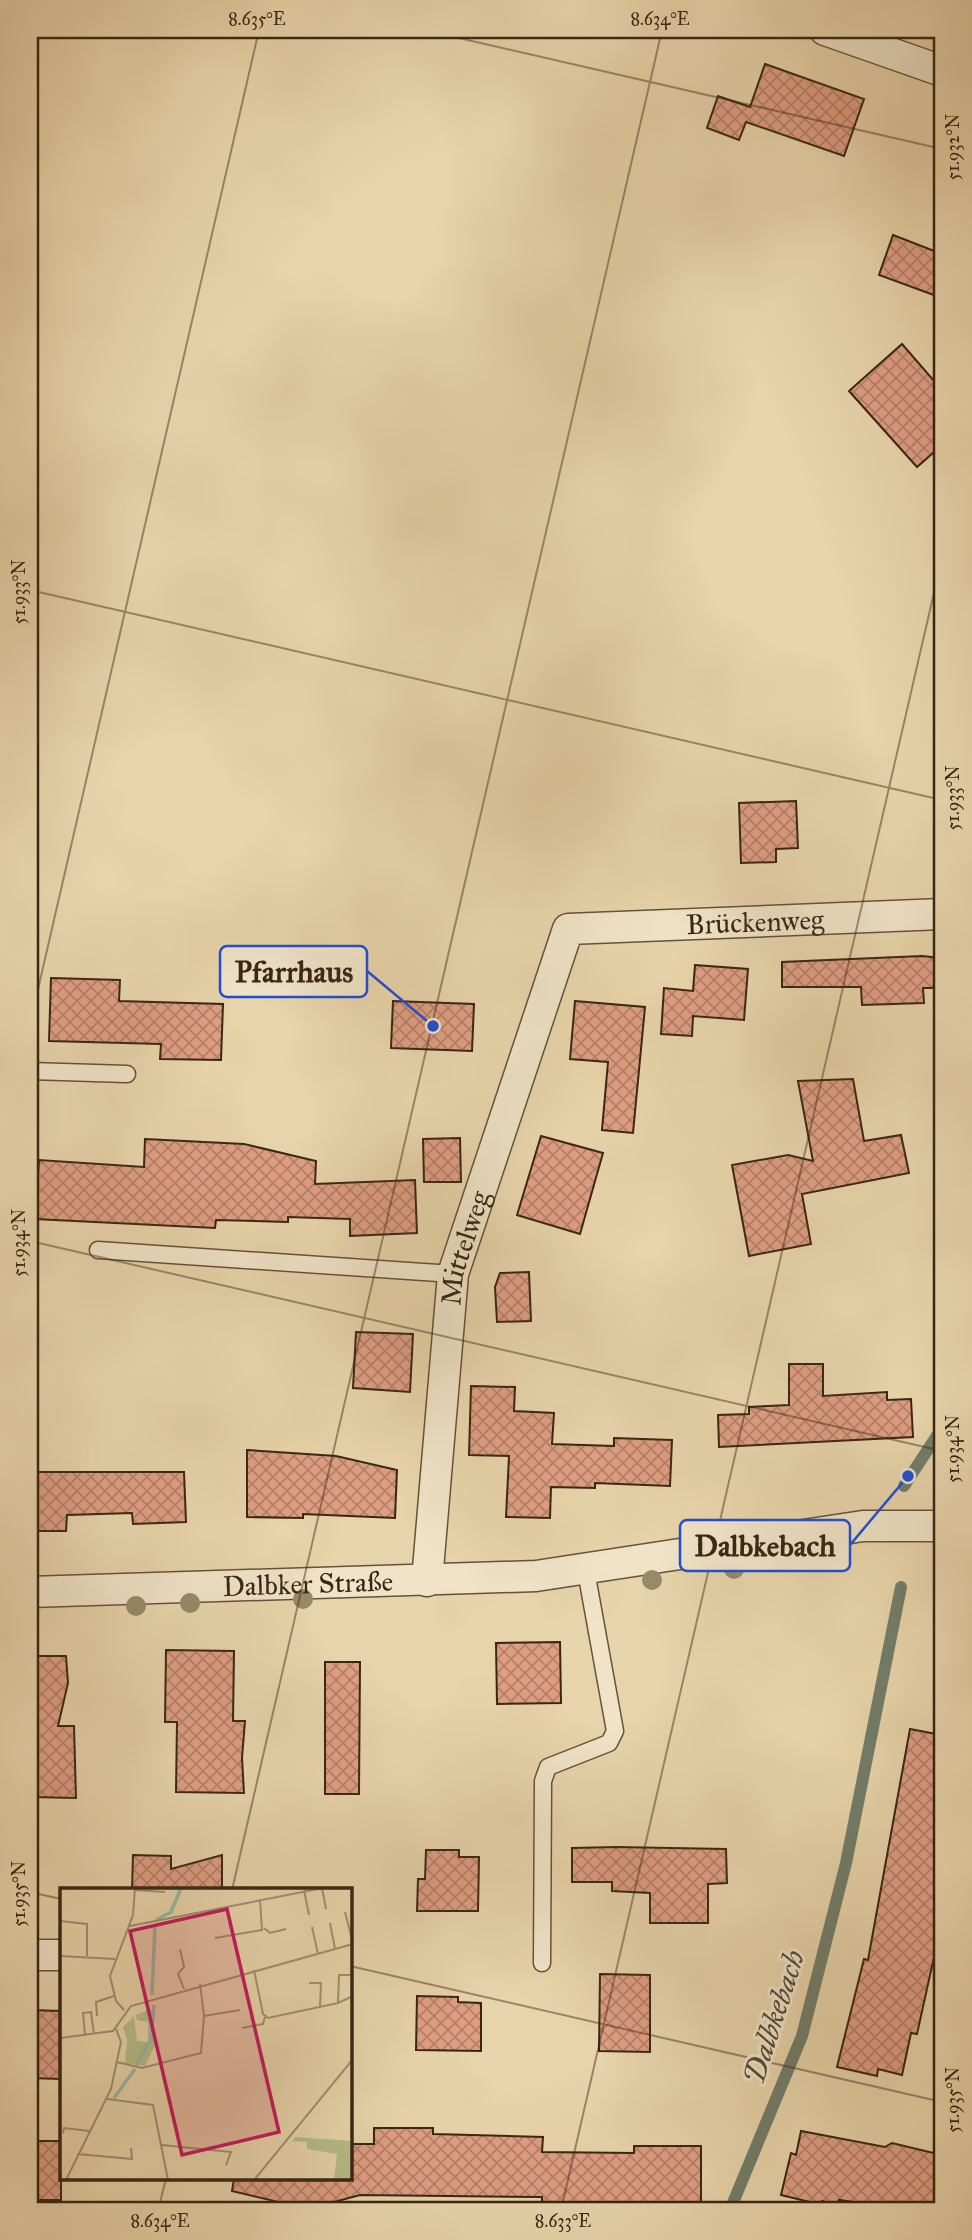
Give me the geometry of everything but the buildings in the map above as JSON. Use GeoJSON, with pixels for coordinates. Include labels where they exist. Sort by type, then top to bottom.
{"type":"FeatureCollection","features":[{"type":"Feature","properties":{"kind":"street"},"geometry":{"type":"LineString","coordinates":[[825,30],[942,71]]}},
{"type":"Feature","properties":{"kind":"street","name":"Brückenweg"},"geometry":{"type":"LineString","coordinates":[[568,929],[942,914]]}},
{"type":"Feature","properties":{"kind":"street","name":"Mittelweg"},"geometry":{"type":"LineString","coordinates":[[427,1581],[453,1274],[568,929]]}},
{"type":"Feature","properties":{"kind":"street","name":"Dalbker Straße"},"geometry":{"type":"LineString","coordinates":[[30,1592],[427,1581],[586,1571],[863,1525],[942,1526]]}},
{"type":"Feature","properties":{"kind":"street"},"geometry":{"type":"LineString","coordinates":[[30,1955],[60,1955]]}},
{"type":"Feature","properties":{"kind":"lane"},"geometry":{"type":"LineString","coordinates":[[30,1071],[127,1074]]}},
{"type":"Feature","properties":{"kind":"lane"},"geometry":{"type":"LineString","coordinates":[[98,1250],[453,1274]]}},
{"type":"Feature","properties":{"kind":"lane"},"geometry":{"type":"LineString","coordinates":[[542,1963],[543,1781],[548,1767],[609,1743],[615,1731],[586,1571]]}},
{"type":"Feature","properties":{"kind":"waterway","name":"Dalbkebach"},"geometry":{"type":"LineString","coordinates":[[904,1486],[942,1428]]}},
{"type":"Feature","properties":{"kind":"waterway","name":"Dalbkebach"},"geometry":{"type":"LineString","coordinates":[[730,2210],[802,2036],[846,1863],[901,1587]]}},
{"type":"Feature","properties":{"kind":"place","name":"Pfarrhaus"},"geometry":{"type":"Point","coordinates":[433,1026]}},
{"type":"Feature","properties":{"kind":"place","name":"Dalbkebach"},"geometry":{"type":"Point","coordinates":[908,1476]}}]}
